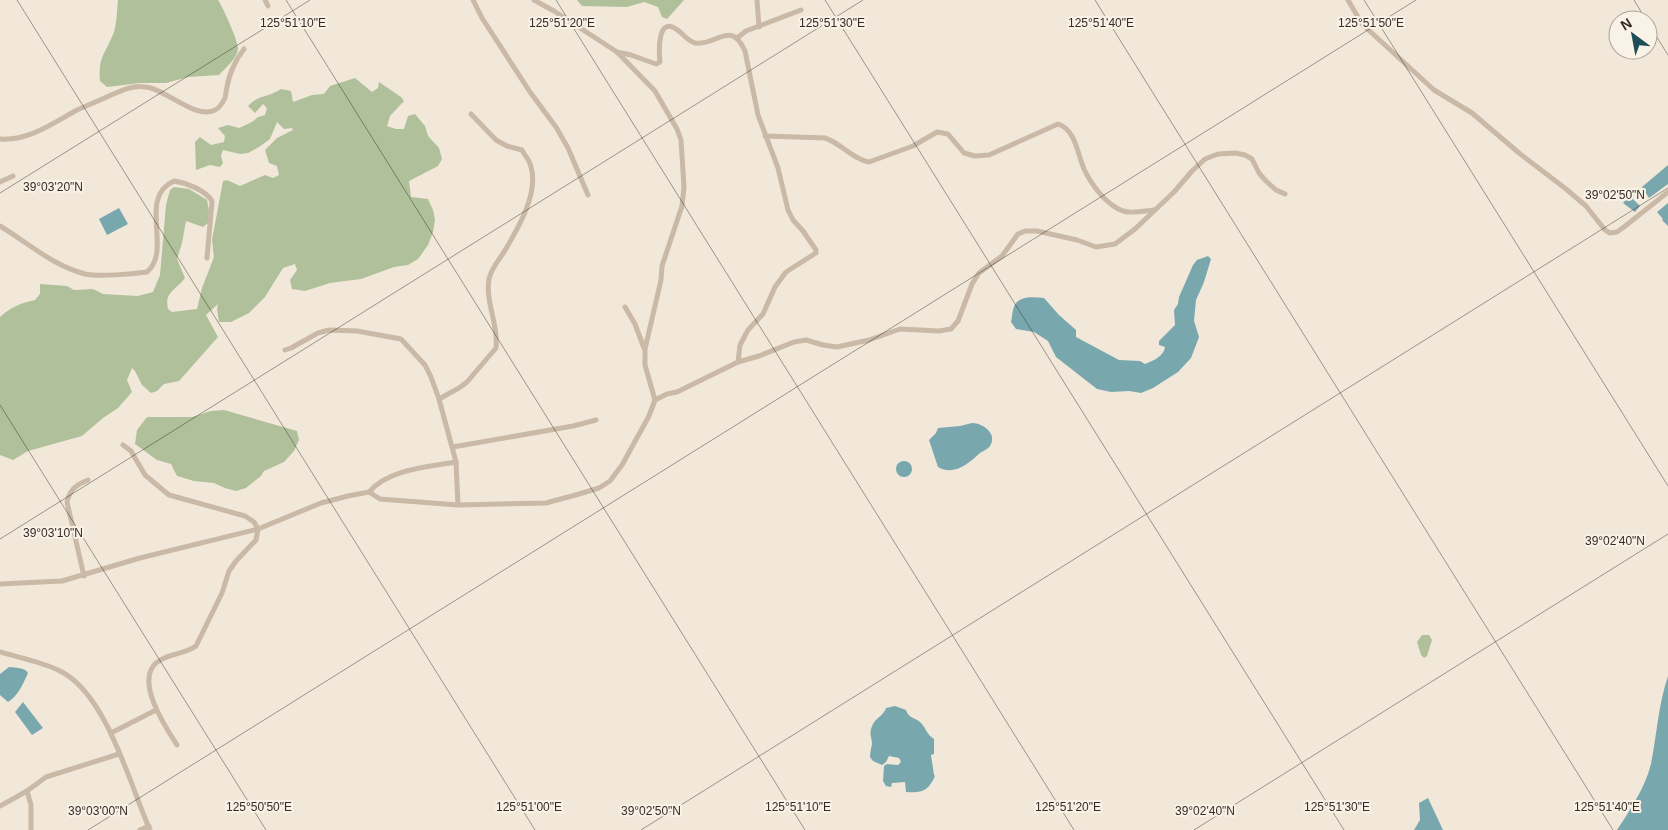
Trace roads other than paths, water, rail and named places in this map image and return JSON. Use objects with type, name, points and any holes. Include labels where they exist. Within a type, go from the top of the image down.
[{"type":"street","points":[[265,0],[268,6]]},
{"type":"street","points":[[474,0],[488,26],[568,148],[588,195]]},
{"type":"street","points":[[534,0],[617,52],[655,91],[677,129],[681,140],[684,187],[682,206],[662,266],[644,349]]},
{"type":"street","points":[[757,0],[759,26]]},
{"type":"street","points":[[1348,0],[1358,18],[1377,39],[1434,90],[1472,113],[1519,153],[1566,189],[1586,206],[1605,230],[1610,233],[1617,232],[1668,192]]},
{"type":"street","points":[[737,38],[746,31],[801,10]]},
{"type":"street","points":[[617,52],[656,64],[660,62],[660,36],[662,31],[668,27],[673,27],[695,43],[731,35],[742,43],[756,107],[778,168],[790,216],[816,250],[816,253],[786,272],[776,287],[763,314],[748,330],[740,345],[738,362]]},
{"type":"street","points":[[0,139],[23,137],[34,133],[81,109],[135,86],[146,86],[158,90],[188,107],[206,112],[216,110],[226,96],[231,75],[244,49]]},
{"type":"street","points":[[440,399],[467,382],[496,348],[496,334],[490,309],[489,280],[492,270],[519,227],[531,194],[533,176],[531,165],[522,150],[507,146],[496,140],[471,114]]},
{"type":"street","points":[[765,136],[825,138],[833,141],[862,161],[870,162],[913,146],[938,132],[948,134],[964,154],[975,156],[989,155],[1058,124],[1064,126],[1070,134],[1077,145],[1084,169],[1095,188],[1110,204],[1122,210],[1136,212],[1154,210]]},
{"type":"street","points":[[655,400],[677,392],[738,362],[794,342],[806,340],[837,347],[900,330],[939,331],[951,329],[958,321],[972,284],[979,273],[1002,256],[1018,234],[1025,230],[1037,231],[1077,240],[1096,247],[1115,244],[1125,238],[1174,192],[1205,159],[1218,154],[1235,153],[1252,159],[1266,181],[1276,190],[1285,194]]},
{"type":"street","points":[[0,182],[13,176]]},
{"type":"street","points":[[0,226],[65,266],[86,274],[147,272],[152,268],[157,255],[156,205],[160,192],[167,184],[174,181],[206,194],[212,201],[206,258]]},
{"type":"street","points":[[369,492],[380,499],[458,505],[546,503],[599,488],[610,481],[622,465],[649,416],[655,400],[645,365],[644,349],[635,324],[625,307]]},
{"type":"street","points":[[285,350],[318,333],[329,330],[357,331],[401,338],[425,365],[440,399],[456,462],[458,505]]},
{"type":"street","points":[[453,447],[573,426],[596,420]]},
{"type":"street","points":[[123,445],[131,451],[145,475],[169,495],[245,516],[254,522],[258,529],[256,540],[229,571],[222,593],[196,646],[189,651],[168,656],[155,664],[150,681],[151,694],[156,710],[177,745]]},
{"type":"street","points":[[0,584],[62,581],[84,576],[140,558],[258,529],[321,503],[369,492],[374,486],[404,472],[456,462]]},
{"type":"street","points":[[84,576],[67,502],[69,494],[74,487],[88,480]]},
{"type":"street","points":[[0,652],[54,668],[75,680],[95,706],[111,733],[149,828],[140,830]]},
{"type":"street","points":[[111,733],[156,710]]},
{"type":"street","points":[[0,806],[27,791],[46,777],[119,754]]},
{"type":"street","points":[[27,791],[31,805],[31,830]]},
{"type":"water","points":[[1668,165],[1668,184],[1649,198],[1642,187]]},
{"type":"water","points":[[1630,196],[1640,206],[1635,212],[1623,203]]},
{"type":"water","points":[[1668,203],[1668,226],[1657,212]]},
{"type":"water","points":[[119,208],[128,224],[107,235],[99,219]]},
{"type":"water","points":[[1208,256],[1211,259],[1196,300],[1194,321],[1199,337],[1191,358],[1178,372],[1153,388],[1141,393],[1129,391],[1111,392],[1097,389],[1056,357],[1048,341],[1034,332],[1016,329],[1011,322],[1015,305],[1021,299],[1044,298],[1076,330],[1076,337],[1119,360],[1140,361],[1145,364],[1155,360],[1163,353],[1165,347],[1159,345],[1159,341],[1175,325],[1174,310],[1193,265],[1197,260]]},
{"type":"water","points":[[972,423],[985,427],[991,433],[992,442],[990,446],[960,468],[950,470],[938,467],[929,440],[938,428]]},
{"type":"water","points":[[904,461],[912,469],[904,477],[896,469]]},
{"type":"water","points":[[9,667],[22,669],[28,673],[17,693],[8,702],[0,695],[0,674]]},
{"type":"water","points":[[1668,676],[1668,830],[1617,830],[1637,798],[1651,764],[1662,698]]},
{"type":"water","points":[[23,702],[43,728],[32,735],[15,712]]},
{"type":"water","points":[[895,706],[906,710],[910,716],[921,723],[934,739],[934,754],[931,755],[935,776],[930,785],[921,791],[906,792],[905,782],[892,783],[891,787],[886,786],[883,781],[884,766],[887,764],[898,765],[901,762],[899,758],[889,756],[882,765],[873,761],[870,757],[872,744],[870,733],[873,724],[884,713],[886,708]]},
{"type":"water","points":[[1428,798],[1443,830],[1414,830],[1420,820],[1419,803]]}]
